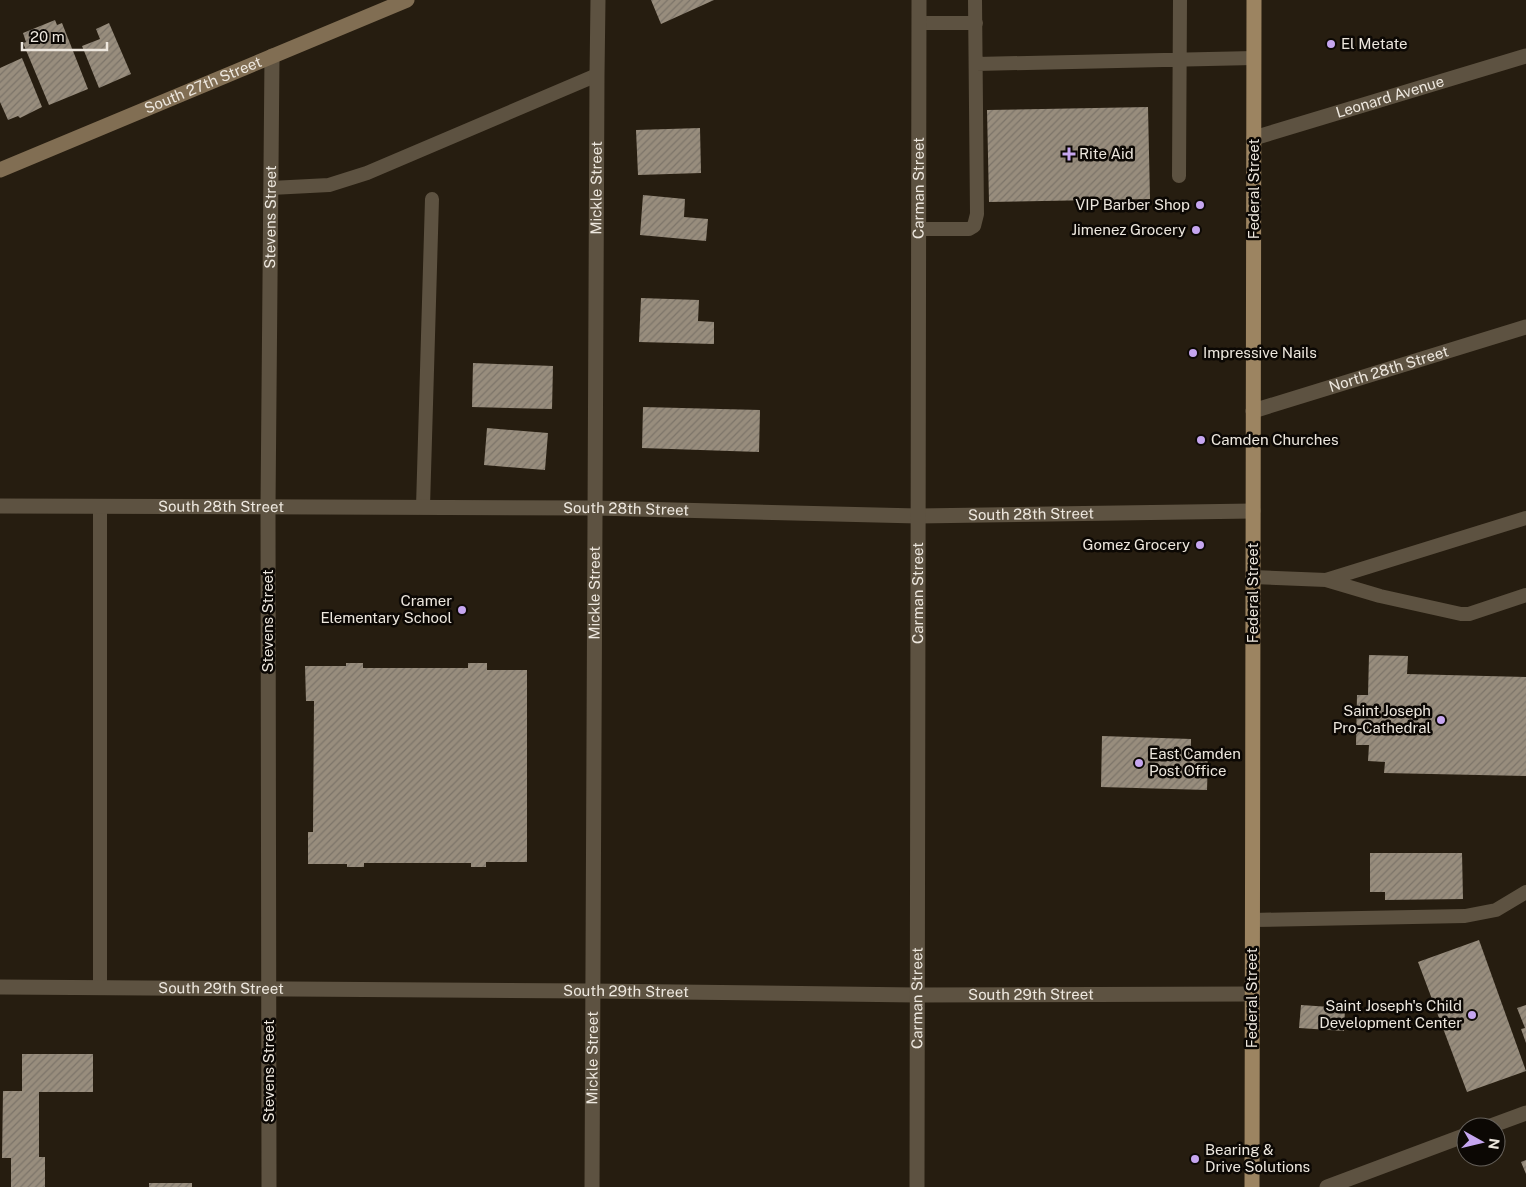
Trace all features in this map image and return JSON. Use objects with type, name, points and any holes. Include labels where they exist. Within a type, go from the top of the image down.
[{"type":"main road","name":"South 27th Street","points":[[0,170],[407,0]]},
{"type":"main road","name":"Federal Street","points":[[1252,1187],[1254,0]]},
{"type":"street","name":"Mickle Street","points":[[592,1187],[598,0]]},
{"type":"street","name":"Carman Street","points":[[916,1187],[919,0]]},
{"type":"street","name":"Stevens Street","points":[[269,1187],[268,507],[272,56]]},
{"type":"street","name":"Leonard Avenue","points":[[1254,138],[1526,56]]},
{"type":"street","name":"North 28th Street","points":[[1253,411],[1526,327]]},
{"type":"street","name":"South 28th Street","points":[[0,506],[595,508],[918,516],[1253,511]]},
{"type":"street","name":"South 29th Street","points":[[0,987],[916,995],[1252,994]]},
{"type":"street","points":[[1506,1120],[1526,1113]]},
{"type":"street","points":[[1327,1187],[1456,1139]]},
{"type":"lane","points":[[919,229],[969,229],[974,226],[977,214],[975,0]]},
{"type":"lane","points":[[1179,176],[1180,0]]},
{"type":"lane","points":[[919,23],[976,23]]},
{"type":"lane","points":[[976,64],[1254,58]]},
{"type":"lane","points":[[271,188],[329,185],[367,173],[597,76]]},
{"type":"lane","points":[[423,507],[432,199]]},
{"type":"lane","points":[[100,507],[100,987]]},
{"type":"lane","points":[[1326,580],[1526,518]]},
{"type":"lane","points":[[1253,577],[1326,580],[1380,596],[1461,614],[1468,614],[1526,595]]},
{"type":"lane","points":[[1252,920],[1465,916],[1496,910],[1526,892]]},
{"type":"building","points":[[651,0],[714,0],[661,24]]},
{"type":"building","points":[[55,20],[57,25],[62,23],[88,89],[49,105],[23,43],[26,42],[23,33]]},
{"type":"building","points":[[109,23],[131,74],[99,88],[82,46],[100,39],[96,29]]},
{"type":"building","points":[[22,58],[42,107],[20,118],[18,116],[8,120],[0,102],[0,68]]},
{"type":"building","name":"Rite Aid","points":[[1148,107],[1150,199],[989,202],[987,110]]},
{"type":"building","points":[[700,128],[701,173],[638,175],[636,130]]},
{"type":"building","points":[[643,195],[685,199],[684,217],[708,219],[706,241],[640,235]]},
{"type":"building","points":[[641,298],[699,300],[698,321],[714,322],[714,344],[639,342]]},
{"type":"building","points":[[473,363],[553,366],[552,409],[472,407]]},
{"type":"building","points":[[643,407],[760,410],[759,452],[642,448]]},
{"type":"building","points":[[487,428],[548,433],[545,470],[484,465]]},
{"type":"building","name":"Saint Joseph Pro-Cathedral","points":[[1369,655],[1408,656],[1407,674],[1526,677],[1526,776],[1384,773],[1385,762],[1368,761],[1369,745],[1356,745],[1357,695],[1368,695]]},
{"type":"building","points":[[346,663],[363,663],[363,668],[468,668],[468,663],[487,663],[487,670],[527,670],[527,862],[486,862],[486,867],[471,867],[471,863],[364,863],[364,867],[347,867],[347,864],[308,864],[308,832],[313,832],[314,701],[306,701],[305,666],[346,666]]},
{"type":"building","points":[[1102,736],[1191,739],[1191,758],[1208,758],[1207,790],[1101,787]]},
{"type":"building","points":[[1370,853],[1462,853],[1463,899],[1385,900],[1385,892],[1370,892]]},
{"type":"building","name":"Saint Joseph's Child Development Center","points":[[1479,940],[1526,1071],[1467,1092],[1418,962]]},
{"type":"building","points":[[1301,1005],[1345,1008],[1344,1031],[1299,1028]]},
{"type":"building","points":[[1526,1005],[1526,1043],[1521,1029],[1525,1028],[1517,1008]]},
{"type":"building","points":[[22,1054],[93,1054],[93,1092],[39,1092],[39,1157],[45,1157],[45,1187],[11,1187],[11,1158],[2,1158],[3,1091],[22,1091]]},
{"type":"building","points":[[1526,1160],[1526,1174],[1521,1162]]},
{"type":"building","points":[[149,1183],[192,1183],[192,1187],[149,1187]]},
{"type":"place","name":"El Metate","points":[[1331,44]]},
{"type":"place","name":"Rite Aid","points":[[1069,154]]},
{"type":"place","name":"VIP Barber Shop","points":[[1200,205]]},
{"type":"place","name":"Jimenez Grocery","points":[[1196,230]]},
{"type":"place","name":"Impressive Nails","points":[[1193,353]]},
{"type":"place","name":"Camden Churches","points":[[1201,440]]},
{"type":"place","name":"Gomez Grocery","points":[[1200,545]]},
{"type":"place","name":"Cramer Elementary School","points":[[462,610]]},
{"type":"place","name":"Saint Joseph Pro-Cathedral","points":[[1441,720]]},
{"type":"place","name":"East Camden Post Office","points":[[1139,763]]},
{"type":"place","name":"Saint Joseph's Child Development Center","points":[[1472,1015]]},
{"type":"place","name":"Bearing & Drive Solutions","points":[[1195,1159]]}]
